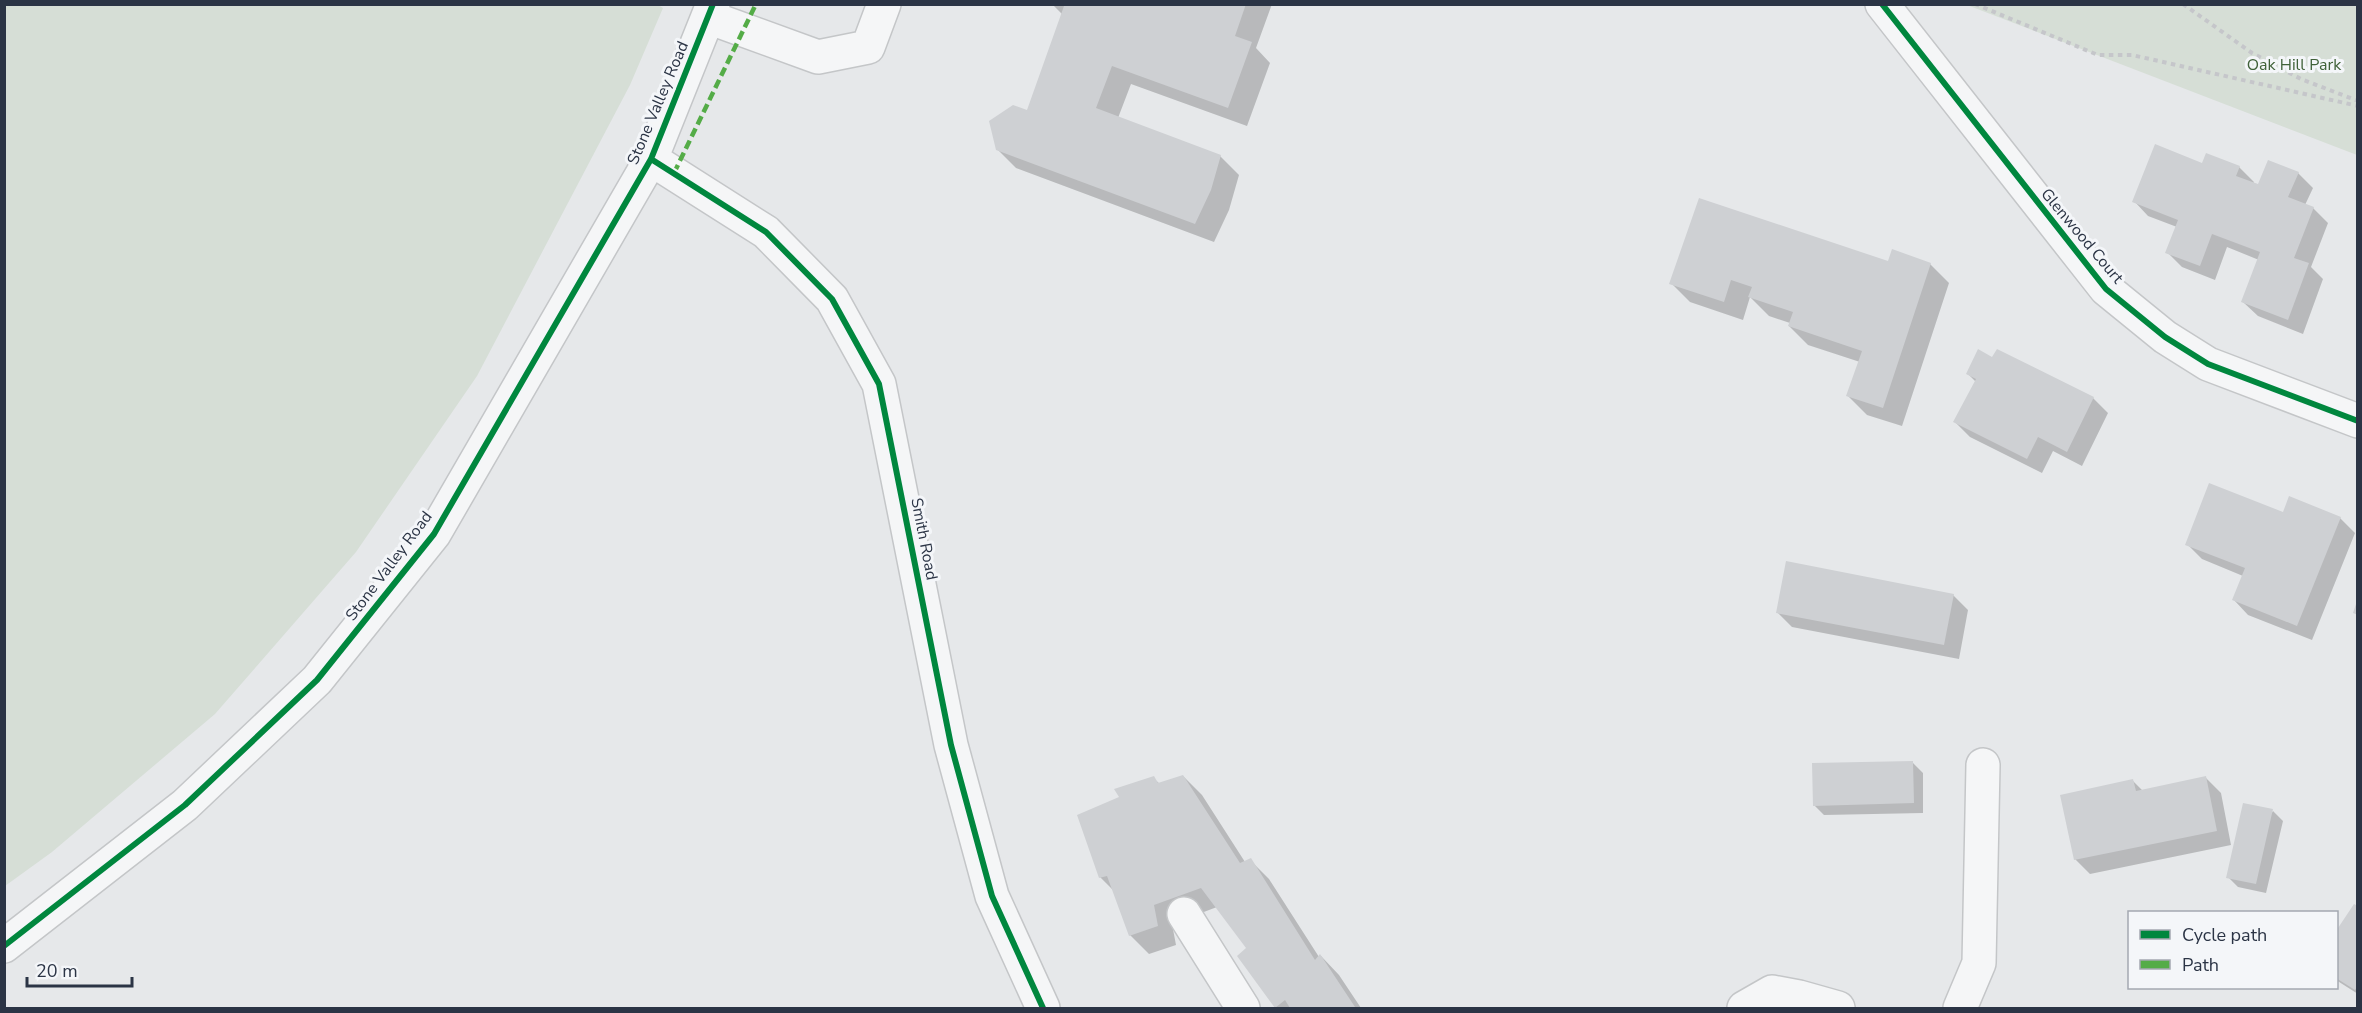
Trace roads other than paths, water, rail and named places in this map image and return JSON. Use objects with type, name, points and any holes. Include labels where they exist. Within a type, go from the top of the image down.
[{"type":"street","points":[[710,11],[818,57],[868,47],[884,4]]},
{"type":"street","name":"Glenwood Court","points":[[1882,4],[2106,289],[2165,337],[2208,364],[2358,421]]},
{"type":"street","name":"Stone Valley Road","points":[[4,946],[185,805],[317,680],[434,534],[651,159],[710,11]]},
{"type":"street","name":"Smith Road","points":[[651,159],[766,232],[832,299],[879,384],[951,745],[992,897],[1043,1008]]},
{"type":"street","points":[[1960,1008],[1978,963],[1983,765]]},
{"type":"street","points":[[1184,914],[1243,1008]]},
{"type":"street","points":[[1744,1008],[1772,992],[1801,1003],[1838,1008]]},
{"type":"park label","name":"Oak Hill Park","points":[[2294,65]]}]
